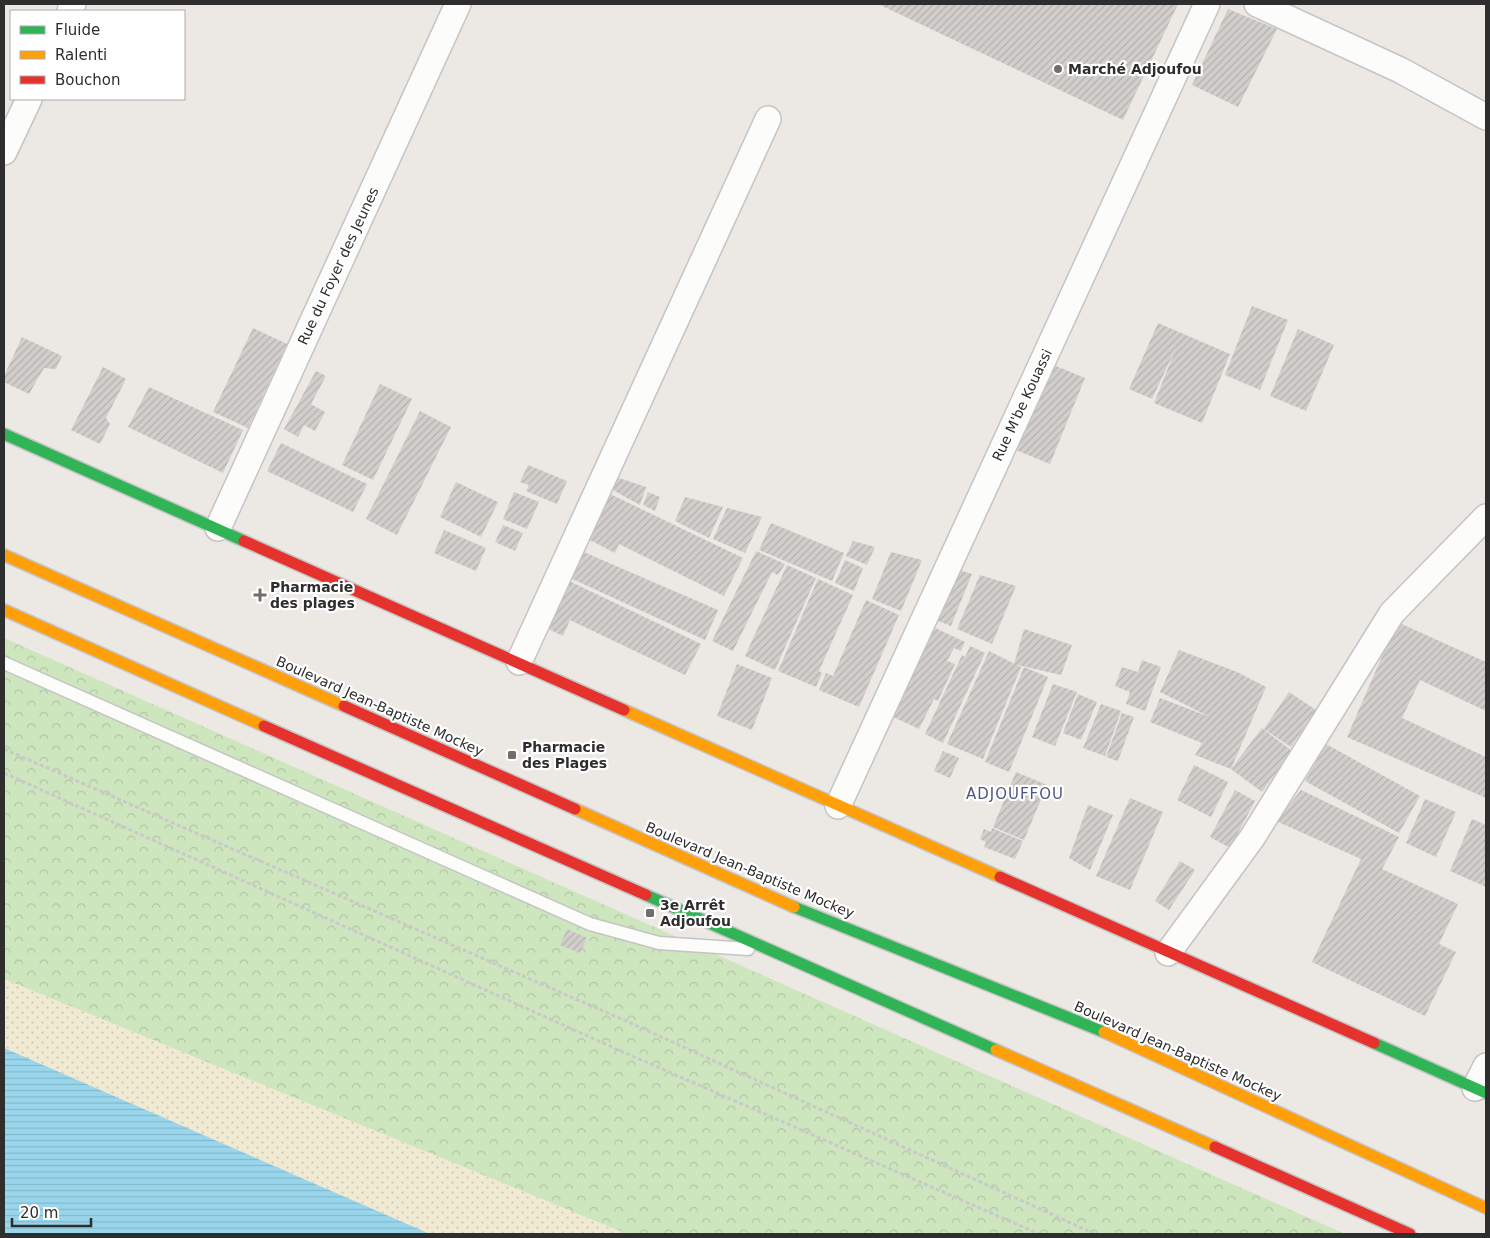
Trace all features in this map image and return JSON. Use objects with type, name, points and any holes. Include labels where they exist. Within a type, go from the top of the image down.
[{"type":"main road","points":[[4,434],[1481,1091]]},
{"type":"main road","name":"Boulevard Jean-Baptiste Mockey","points":[[4,554],[785,903],[1127,1041],[1486,1208]]},
{"type":"main road","points":[[4,610],[1410,1234]]},
{"type":"street","name":"Rue du Foyer des Jeunes","points":[[218,528],[458,4]]},
{"type":"street","name":"Rue M'be Kouassi","points":[[838,806],[1207,4]]},
{"type":"street","points":[[1257,4],[1400,70],[1486,117]]},
{"type":"street","points":[[4,152],[29,100]]},
{"type":"street","points":[[519,662],[768,119]]},
{"type":"street","points":[[1168,953],[1252,838],[1392,612],[1486,517]]},
{"type":"street","points":[[1481,1091],[1486,1066]]},
{"type":"lane","points":[[4,663],[590,924],[659,943],[773,951]]},
{"type":"path","points":[[4,749],[617,1018],[1095,1234]]},
{"type":"path","points":[[4,773],[612,1047],[1039,1234]]},
{"type":"green space","points":[[4,638],[1345,1234],[627,1234],[4,979]]},
{"type":"sand","points":[[4,979],[627,1234],[430,1234],[4,1048]]},
{"type":"water","points":[[4,1048],[430,1234],[4,1234]]},
{"type":"building","name":"Marché Adjoufou","points":[[878,4],[1178,4],[1123,120]]},
{"type":"building","points":[[1228,9],[1277,29],[1238,107],[1192,85]]},
{"type":"building","points":[[1252,306],[1288,320],[1260,390],[1225,375]]},
{"type":"building","points":[[1158,323],[1230,354],[1202,423],[1154,403],[1176,348],[1152,399],[1129,389]]},
{"type":"building","points":[[253,328],[287,344],[248,428],[213,412]]},
{"type":"building","points":[[1298,329],[1334,345],[1306,411],[1270,396]]},
{"type":"building","points":[[22,337],[62,356],[56,369],[44,368],[29,394],[4,382],[4,376]]},
{"type":"building","points":[[1051,364],[1085,378],[1050,464],[1016,450]]},
{"type":"building","points":[[103,367],[126,379],[106,418],[110,424],[100,444],[71,430]]},
{"type":"building","points":[[316,371],[326,376],[311,404],[325,412],[315,431],[304,425],[298,437],[284,429]]},
{"type":"building","points":[[380,384],[412,399],[373,480],[342,465]]},
{"type":"building","points":[[149,387],[243,430],[223,473],[128,427]]},
{"type":"building","points":[[420,411],[451,427],[397,535],[366,519]]},
{"type":"building","points":[[281,443],[367,484],[353,512],[267,471]]},
{"type":"building","points":[[528,465],[567,481],[557,504],[526,491],[529,485],[520,482]]},
{"type":"building","points":[[616,477],[646,487],[640,505],[611,489]]},
{"type":"building","points":[[456,482],[498,502],[481,537],[440,517]]},
{"type":"building","points":[[514,492],[539,502],[527,529],[503,519]]},
{"type":"building","points":[[648,492],[660,497],[655,511],[643,505]]},
{"type":"building","points":[[608,493],[743,558],[724,596],[619,544],[615,553],[586,538]]},
{"type":"building","points":[[685,497],[723,507],[709,538],[675,521]]},
{"type":"building","points":[[727,508],[762,517],[745,553],[713,539]]},
{"type":"building","points":[[771,523],[844,553],[832,581],[759,550]]},
{"type":"building","points":[[503,525],[523,533],[515,551],[495,542]]},
{"type":"building","points":[[444,530],[486,548],[476,571],[434,553]]},
{"type":"building","points":[[853,541],[875,547],[867,565],[846,556]]},
{"type":"building","points":[[579,550],[718,610],[705,640],[568,577]]},
{"type":"building","points":[[756,551],[785,564],[778,575],[772,572],[733,651],[712,641]]},
{"type":"building","points":[[891,552],[922,560],[901,611],[872,599]]},
{"type":"building","points":[[845,560],[863,568],[854,591],[835,583]]},
{"type":"building","points":[[787,565],[816,578],[775,670],[745,656]]},
{"type":"building","points":[[956,569],[972,574],[951,626],[933,619]]},
{"type":"building","points":[[980,575],[1016,586],[992,644],[957,629]]},
{"type":"building","points":[[818,579],[853,595],[819,671],[822,673],[816,687],[778,671]]},
{"type":"building","points":[[567,580],[701,644],[685,675],[570,620],[563,636],[544,627]]},
{"type":"building","points":[[866,600],[899,615],[859,707],[819,690],[826,673],[833,676]]},
{"type":"building","points":[[1397,622],[1486,662],[1486,711],[1420,680],[1402,718],[1486,757],[1486,798],[1347,737]]},
{"type":"building","points":[[931,626],[965,642],[961,651],[954,648],[947,661],[955,664],[938,701],[934,699],[919,729],[889,715]]},
{"type":"building","points":[[1024,629],[1072,645],[1061,675],[1014,664]]},
{"type":"building","points":[[970,646],[985,653],[943,743],[925,734],[962,655],[965,657]]},
{"type":"building","points":[[1179,650],[1237,672],[1266,687],[1231,769],[1195,755],[1202,743],[1150,722],[1160,698],[1210,717],[1160,692]]},
{"type":"building","points":[[989,651],[1021,667],[983,759],[947,744]]},
{"type":"building","points":[[1142,660],[1161,667],[1145,711],[1126,704],[1130,692],[1115,686],[1122,667],[1138,672]]},
{"type":"building","points":[[737,664],[772,678],[752,730],[717,716]]},
{"type":"building","points":[[1024,667],[1048,677],[1009,772],[985,762]]},
{"type":"building","points":[[1053,684],[1077,692],[1055,746],[1032,737]]},
{"type":"building","points":[[1289,692],[1316,710],[1291,747],[1264,729]]},
{"type":"building","points":[[1078,694],[1097,702],[1081,740],[1063,733]]},
{"type":"building","points":[[1101,704],[1121,711],[1105,756],[1083,748]]},
{"type":"building","points":[[1122,713],[1134,717],[1118,761],[1106,757]]},
{"type":"building","points":[[1262,728],[1292,751],[1262,792],[1231,769]]},
{"type":"building","points":[[1326,744],[1420,796],[1399,833],[1305,781]]},
{"type":"building","points":[[943,751],[959,758],[950,778],[934,771]]},
{"type":"building","points":[[1194,765],[1228,782],[1211,817],[1177,800]]},
{"type":"building","points":[[1016,772],[1047,785],[1024,840],[993,827]]},
{"type":"building","points":[[1235,790],[1255,801],[1230,848],[1210,837]]},
{"type":"building","points":[[1301,790],[1399,837],[1382,869],[1458,904],[1439,944],[1456,952],[1425,1016],[1312,962],[1361,859],[1276,821]]},
{"type":"building","points":[[1130,798],[1163,812],[1130,890],[1096,876]]},
{"type":"building","points":[[1425,799],[1456,812],[1436,857],[1406,843]]},
{"type":"building","points":[[1088,805],[1113,815],[1090,870],[1069,858]]},
{"type":"building","points":[[1472,819],[1486,825],[1486,887],[1450,871]]},
{"type":"building","points":[[992,828],[1023,841],[1015,859],[984,847],[986,842],[980,839],[984,829],[991,832]]},
{"type":"building","points":[[1180,861],[1195,870],[1169,910],[1155,901]]},
{"type":"building","points":[[567,929],[587,938],[580,953],[560,945]]},
{"type":"traffic: fast","points":[[4,434],[244,541]]},
{"type":"traffic: fast","points":[[646,895],[996,1050]]},
{"type":"traffic: fast","points":[[794,907],[1104,1032]]},
{"type":"traffic: fast","points":[[1374,1043],[1486,1093]]},
{"type":"traffic: slow","points":[[4,555],[344,706]]},
{"type":"traffic: slow","points":[[4,610],[264,726]]},
{"type":"traffic: slow","points":[[624,710],[1000,877]]},
{"type":"traffic: slow","points":[[575,809],[794,907]]},
{"type":"traffic: slow","points":[[1104,1032],[1486,1208]]},
{"type":"traffic: slow","points":[[996,1050],[1215,1147]]},
{"type":"traffic: jam","points":[[244,541],[624,710]]},
{"type":"traffic: jam","points":[[344,706],[575,809]]},
{"type":"traffic: jam","points":[[264,726],[646,895]]},
{"type":"traffic: jam","points":[[1000,877],[1374,1043]]},
{"type":"traffic: jam","points":[[1215,1147],[1410,1234]]},
{"type":"place","name":"Marché Adjoufou","points":[[1058,69]]},
{"type":"place","name":"Pharmacie des plages","points":[[260,595]]},
{"type":"place","name":"Pharmacie des Plages","points":[[512,755]]},
{"type":"place","name":"3e Arrêt Adjoufou","points":[[650,913]]},
{"type":"district","name":"ADJOUFFOU","points":[[1015,794]]}]
